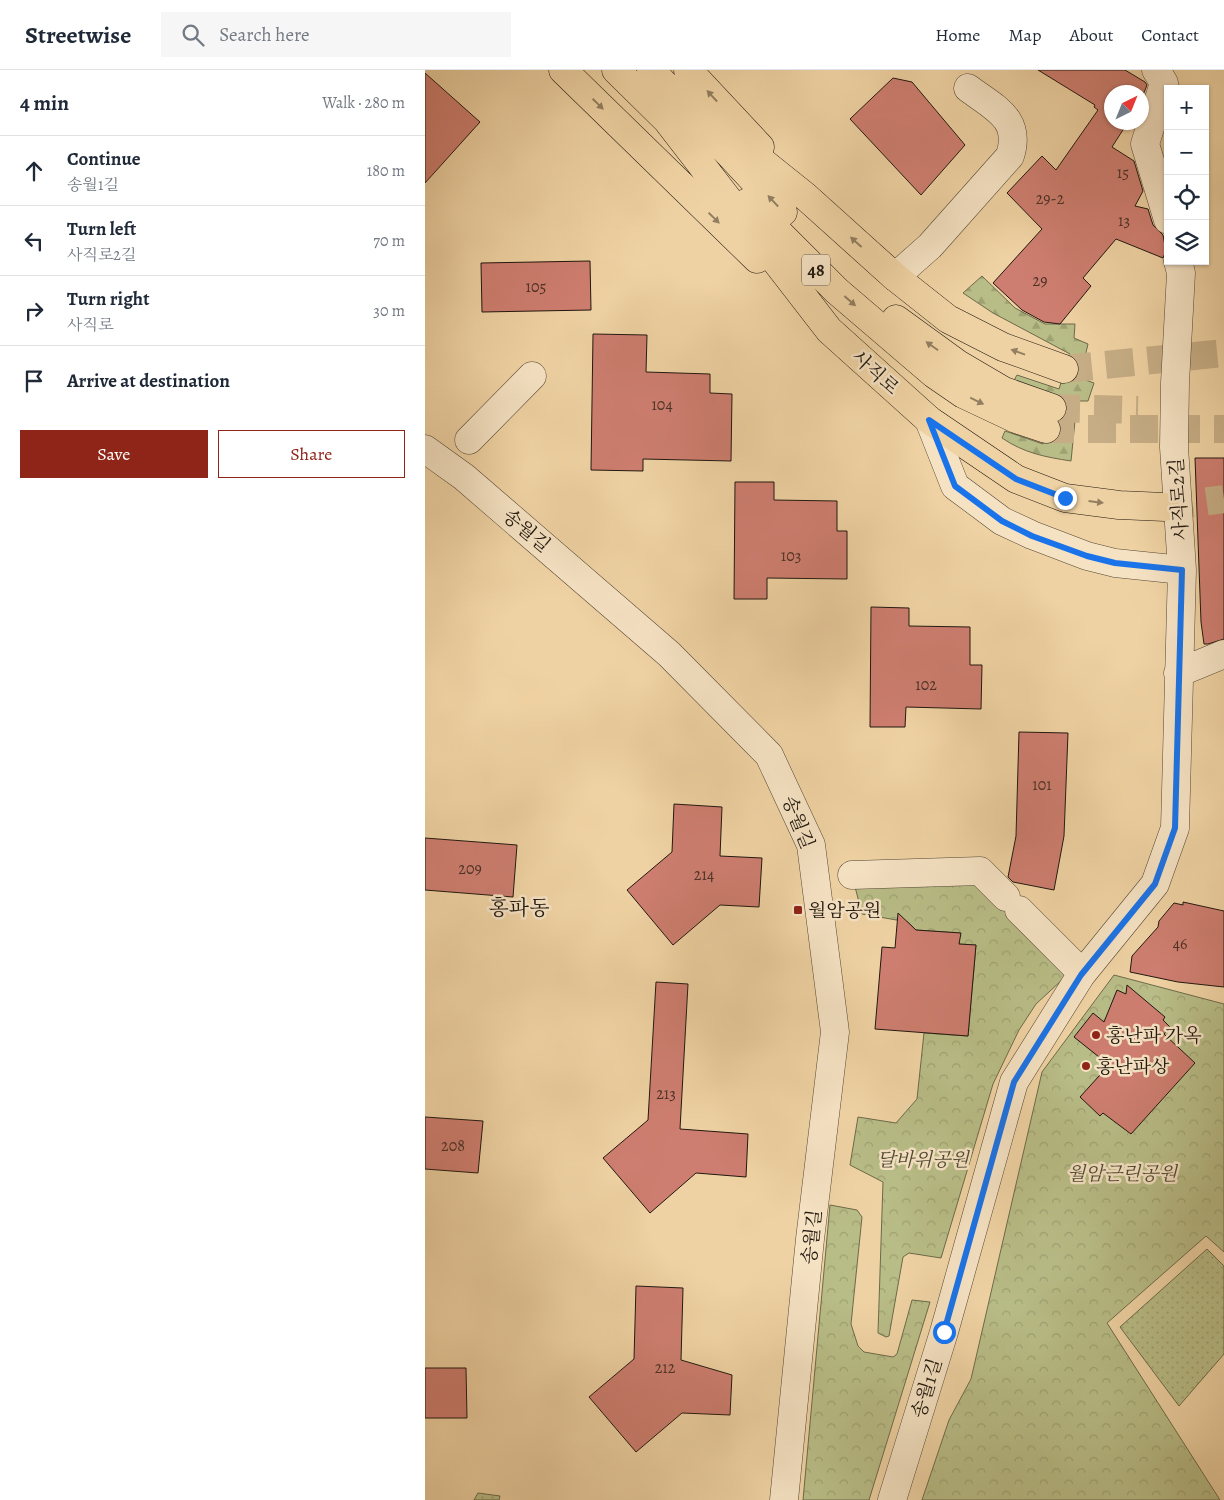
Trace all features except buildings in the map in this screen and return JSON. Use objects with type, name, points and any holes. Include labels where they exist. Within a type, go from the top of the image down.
[{"type":"main road","points":[[563,70],[829,330]]},
{"type":"main road","name":"사직로","points":[[616,70],[837,291],[933,374],[970,398],[1017,419],[1049,418],[958,364],[903,326],[796,226],[654,73]]},
{"type":"main road","points":[[688,70],[805,196]]},
{"type":"main road","name":"사직로","points":[[654,73],[805,196],[895,277],[948,319],[1003,347],[1064,369]]},
{"type":"main road","name":"사직로","points":[[666,120],[829,330],[929,420],[1016,479],[1065,498],[1119,505],[1165,507]]},
{"type":"street","points":[[1156,70],[1164,83],[1145,144],[1164,207]]},
{"type":"street","points":[[895,277],[930,246],[1010,156],[1014,142],[1009,119],[968,88]]},
{"type":"street","name":"사직로2길","points":[[929,420],[955,486],[1002,521],[1032,536],[1087,556],[1115,563],[1182,570],[1175,447],[1175,383],[1181,273],[1179,265]]},
{"type":"street","points":[[469,440],[532,376]]},
{"type":"street","name":"송월길","points":[[425,449],[464,477],[669,654],[769,755],[811,845],[835,1032],[810,1239],[784,1500]]},
{"type":"street","name":"송월1길","points":[[892,1500],[944,1332],[1014,1082],[1081,975],[1155,884],[1175,828],[1182,570]]},
{"type":"street","points":[[1178,673],[1224,654]]},
{"type":"street","points":[[852,875],[980,871],[1076,967]]},
{"type":"green space","points":[[982,276],[1015,308],[1045,324],[1075,324],[1074,338],[1088,344],[1080,378],[1094,383],[1088,401],[1077,401],[1071,461],[1035,454],[1002,438],[1005,431],[1043,444],[1057,401],[1013,382],[1017,375],[1059,389],[1070,354],[993,313],[963,293]]},
{"type":"green space","name":"달바위공원","points":[[980,871],[1076,967],[1036,1004],[1019,1030],[993,1084],[941,1258],[909,1253],[903,1257],[889,1336],[886,1337],[878,1333],[883,1182],[850,1165],[858,1117],[896,1123],[917,1099],[924,1033],[968,1036],[976,945],[959,944],[960,933],[916,930],[908,922],[862,914],[852,875]]},
{"type":"green space","name":"월암근린공원","points":[[1114,975],[1224,1004],[1224,1252],[1206,1236],[1107,1323],[1220,1500],[922,1500],[949,1420],[971,1379],[1042,1072]]},
{"type":"green space","name":"달바위공원","points":[[830,1205],[857,1210],[862,1217],[851,1324],[858,1346],[864,1352],[893,1357],[897,1354],[912,1300],[930,1302],[869,1500],[803,1500]]},
{"type":"green space","points":[[1207,1249],[1224,1266],[1224,1354],[1179,1406],[1120,1327]]},
{"type":"green space","points":[[478,1493],[500,1496],[499,1500],[474,1500]]},
{"type":"tunnel","points":[[1064,369],[1224,353]]},
{"type":"tunnel","points":[[1052,408],[1138,410]]},
{"type":"tunnel","points":[[1046,429],[1224,429]]},
{"type":"tunnel","points":[[1165,507],[1224,499]]},
{"type":"place","name":"월암공원","points":[[798,910]]},
{"type":"place","name":"홍난파 가옥","points":[[1096,1035]]},
{"type":"place","name":"홍난파상","points":[[1086,1066]]},
{"type":"district","name":"홍파동","points":[[519,908]]},
{"type":"route","points":[[944,1332],[1014,1082],[1081,975],[1155,884],[1175,828],[1182,570],[1115,563],[1087,556],[1032,536],[1002,521],[955,486],[929,420],[1016,479],[1065,498]]}]
